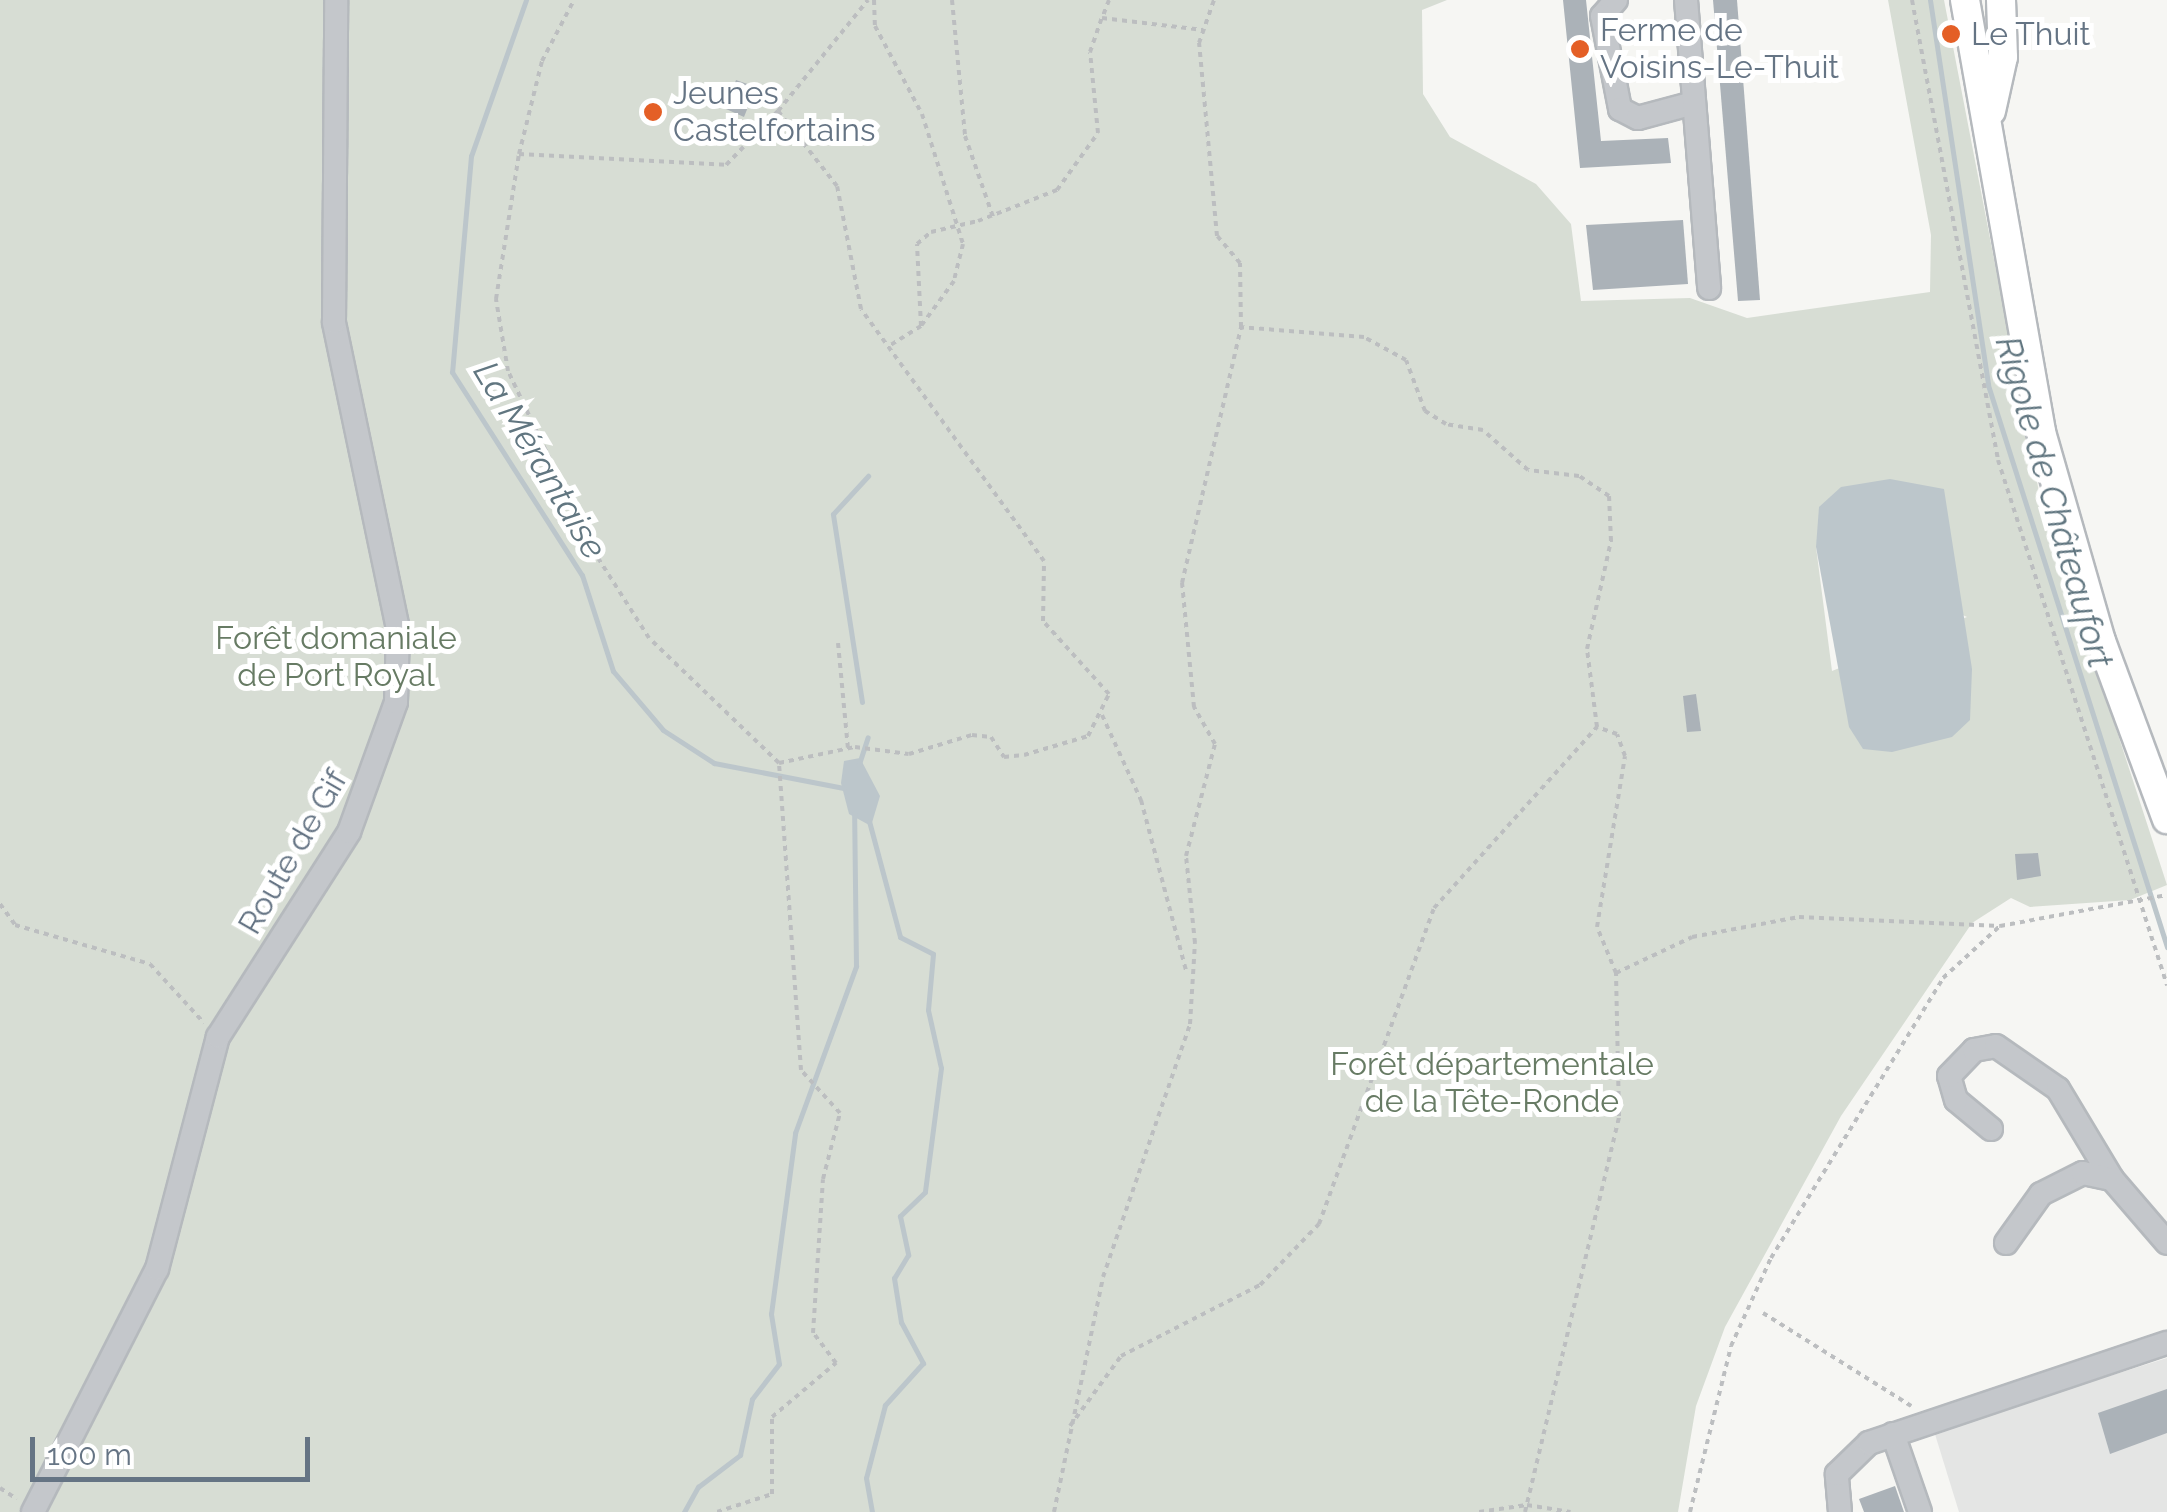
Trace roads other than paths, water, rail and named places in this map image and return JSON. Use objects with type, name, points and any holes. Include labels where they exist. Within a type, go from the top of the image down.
[{"type":"main road","points":[[1965,0],[1991,113],[2041,432],[2101,641],[2167,820]]},
{"type":"main road","points":[[1991,113],[1999,5]]},
{"type":"street","name":"Route de Gif","points":[[33,1512],[157,1269],[218,1037],[349,832],[396,702],[398,629],[334,322],[336,0]]},
{"type":"street","points":[[1616,0],[1602,16],[1620,109],[1638,118],[1694,104]]},
{"type":"street","points":[[1686,0],[1709,288]]},
{"type":"street","points":[[1991,1128],[1956,1100],[1950,1076],[1974,1050],[1996,1046],[2058,1089],[2112,1179],[2167,1243]]},
{"type":"street","points":[[2006,1243],[2058,1182],[2083,1173],[2112,1179]]},
{"type":"street","points":[[1840,1512],[1837,1474],[1894,1434],[2167,1343]]},
{"type":"street","points":[[1894,1434],[1920,1512]]},
{"type":"waterway","name":"La Mérantaise","points":[[526,0],[471,156],[452,372],[582,575],[613,671],[663,730],[714,763],[844,788]]},
{"type":"waterway","name":"Rigole de Châteaufort","points":[[1930,0],[1988,385],[2167,947]]},
{"type":"waterway","name":"La Mérantaise","points":[[862,702],[833,514],[868,476]]},
{"type":"waterway","name":"La Mérantaise","points":[[859,764],[868,737]]},
{"type":"waterway","name":"La Mérantaise","points":[[684,1512],[698,1487],[740,1455],[752,1399],[779,1364],[771,1314],[795,1133],[856,966],[854,813]]},
{"type":"waterway","name":"La Mérantaise","points":[[869,821],[900,937],[933,954],[928,1010],[941,1068],[925,1192],[900,1216],[908,1255],[894,1278],[901,1322],[923,1363],[885,1405],[866,1478],[872,1512]]},
{"type":"place","name":"Le Thuit","points":[[1951,34]]},
{"type":"place","name":"Ferme de Voisins-Le-Thuit","points":[[1580,49]]},
{"type":"place","name":"Jeunes Castelfortains","points":[[653,112]]},
{"type":"park label","name":"Forêt domaniale de Port Royal","points":[[336,658]]},
{"type":"park label","name":"Forêt départementale de la Tête-Ronde","points":[[1492,1084]]}]
